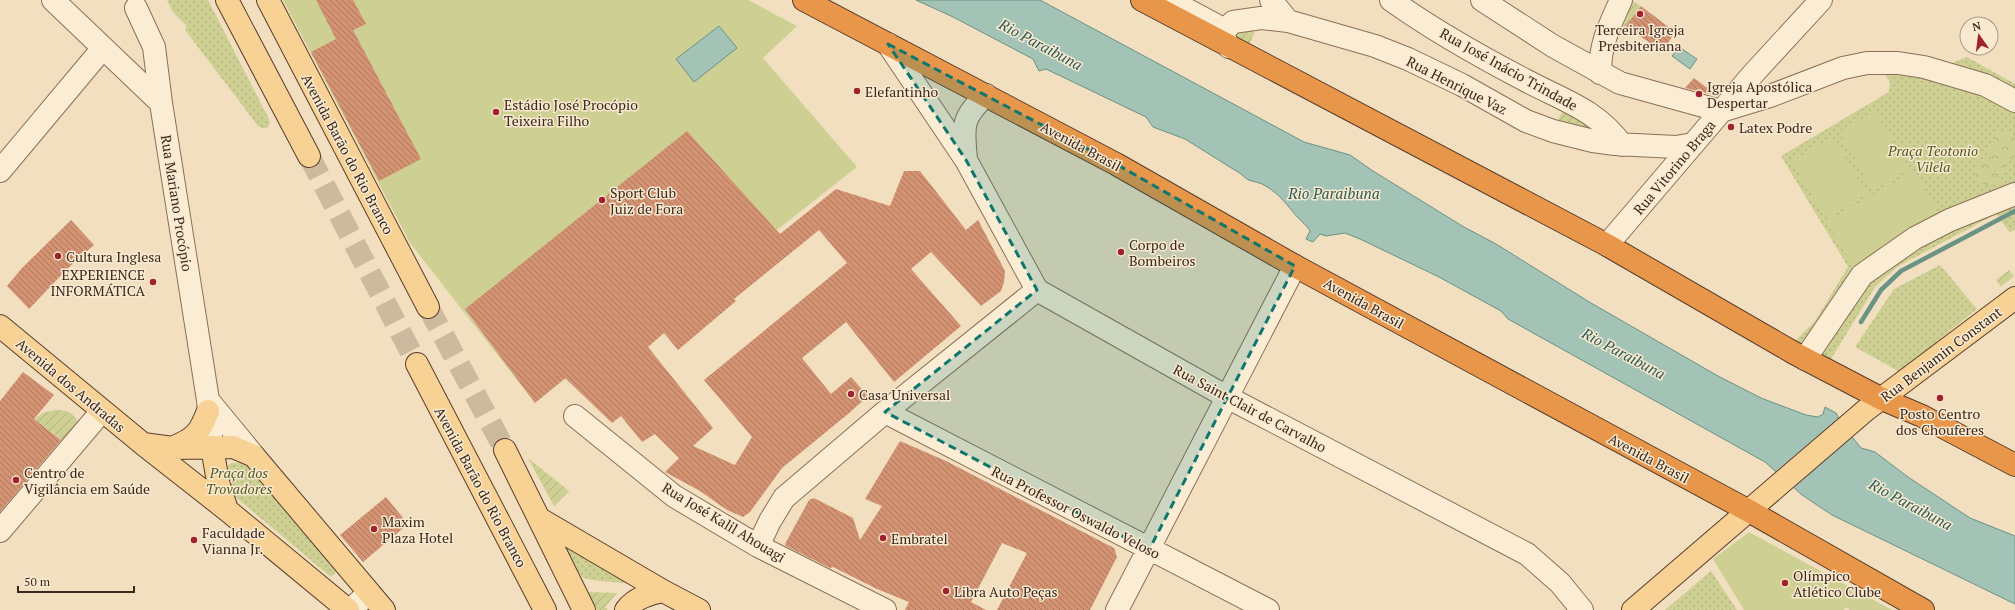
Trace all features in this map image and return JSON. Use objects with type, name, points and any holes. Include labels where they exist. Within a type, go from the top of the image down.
[{"type":"highway","name":"Avenida Brasil","points":[[804,0],[1116,164],[1295,266],[1749,511],[1923,610]]},
{"type":"highway","points":[[1142,0],[1227,38],[1334,100],[1607,245],[1805,359],[1874,405],[1922,416],[2015,465]]},
{"type":"main road","points":[[227,0],[309,156]]},
{"type":"main road","name":"Avenida Barão do Rio Branco","points":[[268,0],[428,307]]},
{"type":"main road","name":"Rua Benjamin Constant","points":[[1749,511],[1874,405],[2015,298]]},
{"type":"main road","name":"Avenida dos Andradas","points":[[0,326],[102,411],[227,510],[349,610]]},
{"type":"main road","name":"Avenida Barão do Rio Branco","points":[[417,364],[545,610]]},
{"type":"main road","points":[[173,448],[189,441],[201,430],[208,406]]},
{"type":"main road","points":[[143,444],[173,448],[233,447],[254,456],[384,610]]},
{"type":"main road","points":[[212,447],[218,482],[227,510]]},
{"type":"main road","points":[[505,450],[584,610]]},
{"type":"main road","points":[[1633,610],[1749,511]]},
{"type":"main road","points":[[540,519],[663,591],[699,610]]},
{"type":"main road","points":[[626,610],[638,599],[649,594],[663,591]]},
{"type":"street","points":[[53,0],[161,103]]},
{"type":"street","points":[[1169,0],[1227,38]]},
{"type":"street","points":[[1271,0],[1288,21]]},
{"type":"street","name":"Rua José Inácio Trindade","points":[[1391,0],[1457,42],[1575,105],[1606,124],[1622,145]]},
{"type":"street","points":[[1482,0],[1553,46],[1620,83],[1721,111],[1770,96],[1843,68],[1867,63],[1898,63],[1924,68],[1984,86],[2015,101]]},
{"type":"street","points":[[1600,73],[1600,54],[1602,42],[1621,0]]},
{"type":"street","name":"Rua Vitorino Braga","points":[[1607,245],[1721,111],[1821,0]]},
{"type":"street","name":"Rua Mariano Procópio","points":[[136,8],[154,47],[161,103],[208,406],[212,447]]},
{"type":"street","name":"Rua Henrique Vaz","points":[[1227,38],[1234,22],[1261,18],[1288,21],[1375,46],[1408,59],[1462,86],[1526,121],[1552,131],[1593,141],[1622,145],[1676,147],[1693,144]]},
{"type":"street","points":[[758,546],[770,521],[784,498],[885,412],[1037,290],[966,160],[888,44]]},
{"type":"street","points":[[126,68],[142,58],[154,47]]},
{"type":"street","points":[[0,171],[103,48]]},
{"type":"street","points":[[966,160],[964,129],[970,111],[986,95]]},
{"type":"street","points":[[1805,359],[1862,275],[1915,238],[1950,220],[2015,194]]},
{"type":"street","points":[[1117,610],[1295,266]]},
{"type":"street","name":"Rua Saint Clair de Carvalho","points":[[1037,290],[1227,397],[1527,554],[1560,583],[1582,610]]},
{"type":"street","points":[[208,406],[254,456]]},
{"type":"street","points":[[0,532],[102,411]]},
{"type":"street","name":"Rua Professor Oswaldo Veloso","points":[[885,412],[1149,550],[1268,610]]},
{"type":"street","name":"Rua José Kalil Ahouagi","points":[[575,416],[674,496],[758,546],[885,610]]},
{"type":"street","points":[[349,610],[370,593]]},
{"type":"highlighted area","points":[[888,44],[1116,164],[1295,266],[1149,550],[885,412],[1037,290],[966,160]]},
{"type":"green space","points":[[167,0],[208,0],[269,119],[270,124],[267,128],[258,126],[185,30],[187,26],[172,11]]},
{"type":"green space","name":"Sport Club Juiz de Fora","points":[[283,0],[748,0],[797,26],[763,58],[857,167],[777,230],[767,220],[535,403],[410,243]]},
{"type":"green space","points":[[1631,0],[1641,6],[1625,27],[1621,24]]},
{"type":"green space","points":[[1243,27],[1255,32],[1248,47],[1235,40],[1234,31]]},
{"type":"green space","name":"Praça Teotonio Vilela","points":[[1895,55],[1952,63],[1967,57],[2015,84],[2015,229],[2010,233],[1996,214],[1897,267],[1875,287],[1828,364],[1793,343],[1815,321],[1848,267],[1781,156],[1889,92],[1890,82],[1882,71],[1869,67],[1762,106],[1769,82],[1775,87]]},
{"type":"green space","points":[[1567,104],[1617,142],[1554,126]]},
{"type":"green space","points":[[1875,111],[1909,169],[1873,190],[1839,132]]},
{"type":"green space","points":[[2000,129],[2009,133],[2015,138],[2015,161],[2006,159],[2005,162],[2007,166],[1999,184],[1989,186],[1976,182],[1975,164],[1977,162],[1990,160],[1988,148],[1995,141],[1996,133]]},
{"type":"green space","points":[[1833,137],[1867,194],[1825,218],[1792,161]]},
{"type":"green space","points":[[1914,171],[1940,215],[1854,267],[1827,222]]},
{"type":"green space","points":[[1940,265],[1977,309],[1900,372],[1855,347],[1894,289]]},
{"type":"green space","points":[[2009,270],[2014,276],[2001,287],[1996,280]]},
{"type":"green space","points":[[55,410],[69,412],[78,422],[66,443],[34,419],[43,413]]},
{"type":"green space","points":[[528,458],[569,491],[554,506]]},
{"type":"green space","name":"Praça dos Trovadores","points":[[231,463],[238,463],[247,466],[337,571],[331,577],[226,489],[224,469]]},
{"type":"green space","name":"Olímpico Atlético Clube","points":[[1749,532],[1892,610],[1850,610],[1846,607],[1844,610],[1744,610],[1713,559]]},
{"type":"green space","points":[[563,545],[629,579],[624,583],[591,580],[582,577]]},
{"type":"green space","points":[[1711,571],[1737,610],[1665,610]]},
{"type":"green space","points":[[588,592],[617,593],[605,607],[608,610],[597,610]]},
{"type":"water","name":"Rio Paraibuna","points":[[916,0],[1040,0],[1304,142],[1350,155],[1373,171],[1464,227],[1496,244],[1591,303],[1718,376],[1761,398],[1806,415],[1818,417],[1823,414],[1825,407],[1836,413],[1842,424],[1861,448],[1875,452],[1908,477],[1970,518],[2015,536],[2015,604],[1832,515],[1802,495],[1765,462],[1508,319],[1501,311],[1439,277],[1345,233],[1326,236],[1320,234],[1313,242],[1306,239],[1310,231],[1308,228],[1287,204],[1272,190],[1262,184],[1247,179],[1185,139],[1153,127],[1146,117],[1046,69],[1039,71],[1033,59],[953,17]]},
{"type":"water","points":[[719,26],[737,48],[694,82],[676,59]]},
{"type":"water","points":[[1679,47],[1697,59],[1690,69],[1672,56]]},
{"type":"building","points":[[316,0],[353,0],[366,24],[353,30],[421,159],[379,181],[311,52],[336,39]]},
{"type":"building","name":"Terceira Igreja Presbiteriana","points":[[1641,6],[1675,32],[1663,51],[1625,27]]},
{"type":"building","points":[[1694,78],[1718,96],[1685,88]]},
{"type":"building","points":[[687,131],[780,234],[836,189],[890,206],[904,171],[920,171],[966,230],[978,220],[1005,271],[1001,291],[981,306],[931,252],[911,269],[961,326],[894,382],[846,322],[802,358],[831,394],[851,377],[868,396],[782,468],[750,512],[743,517],[727,510],[700,491],[665,472],[679,458],[655,434],[642,442],[621,416],[612,423],[565,378],[535,403],[465,309]],"holes":[[[819,230],[847,263],[704,380],[752,437],[735,465],[693,446],[713,428],[648,347],[664,333],[678,350],[736,301],[734,299]]]},
{"type":"building","name":"Cultura Inglesa","points":[[71,220],[94,245],[68,268],[29,309],[7,286],[22,268]]},
{"type":"building","name":"Centro de Vigilância em Saúde","points":[[23,372],[54,395],[34,419],[61,440],[0,512],[0,401]]},
{"type":"building","points":[[900,441],[946,461],[1114,548],[1117,557],[1090,610],[997,610],[1027,553],[1002,543],[971,602],[986,610],[905,610],[909,602],[877,589],[833,567],[830,568],[786,546],[785,544],[809,500],[814,498],[853,518],[860,540],[882,506],[865,499]]},
{"type":"building","name":"Maxim Plaza Hotel","points":[[386,497],[408,524],[363,562],[340,535]]},
{"type":"waterway","points":[[1861,322],[1881,290],[1901,271],[2015,211]]},
{"type":"tunnel","points":[[309,156],[417,364]]},
{"type":"tunnel","points":[[428,307],[505,450]]},
{"type":"place","name":"Terceira Igreja Presbiteriana","points":[[1640,14]]},
{"type":"place","name":"Elefantinho","points":[[857,91]]},
{"type":"place","name":"Igreja Apostólica Despertar","points":[[1699,94]]},
{"type":"place","name":"Estádio José Procópio Teixeira Filho","points":[[496,112]]},
{"type":"place","name":"Latex Podre","points":[[1731,127]]},
{"type":"place","name":"Sport Club Juiz de Fora","points":[[602,200]]},
{"type":"place","name":"Corpo de Bombeiros","points":[[1121,252]]},
{"type":"place","name":"Cultura Inglesa","points":[[58,256]]},
{"type":"place","name":"EXPERIENCE INFORMÁTICA","points":[[153,282]]},
{"type":"place","name":"Casa Universal","points":[[851,394]]},
{"type":"place","name":"Posto Centro dos Chouferes","points":[[1940,398]]},
{"type":"place","name":"Centro de Vigilância em Saúde","points":[[16,480]]},
{"type":"place","name":"Maxim Plaza Hotel","points":[[374,529]]},
{"type":"place","name":"Embratel","points":[[883,538]]},
{"type":"place","name":"Faculdade Vianna Jr.","points":[[194,540]]},
{"type":"place","name":"Olímpico Atlético Clube","points":[[1785,583]]},
{"type":"place","name":"Libra Auto Peças","points":[[946,591]]}]
